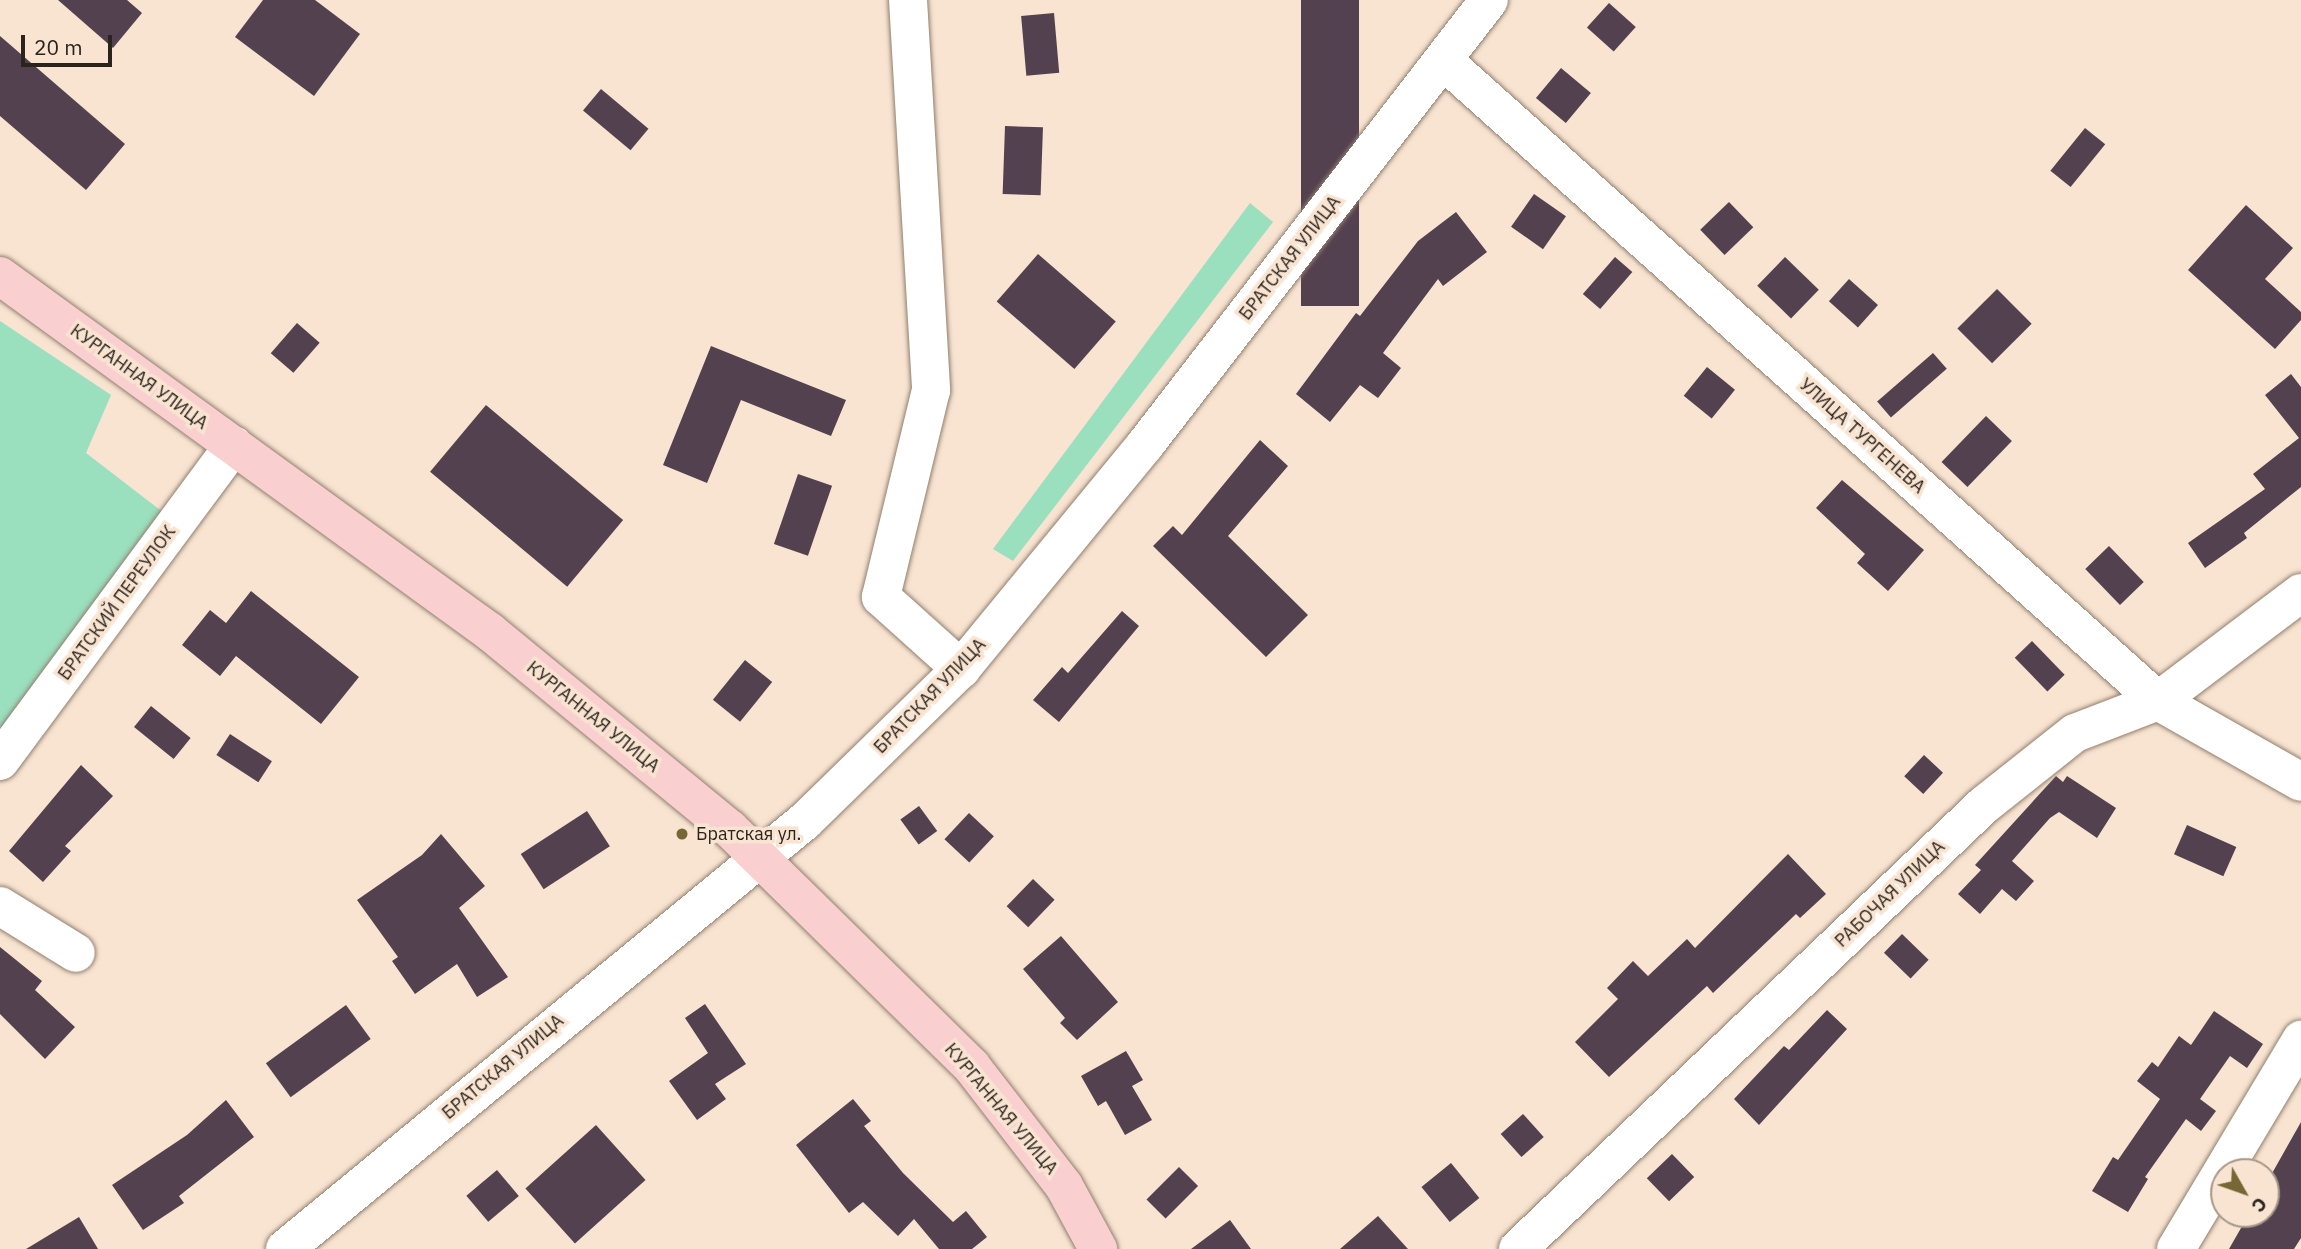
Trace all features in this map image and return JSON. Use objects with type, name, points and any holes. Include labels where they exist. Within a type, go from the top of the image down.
[{"type":"main road","name":"КУРГАННАЯ УЛИЦА","points":[[0,276],[490,632],[760,856],[972,1067],[1064,1186],[1098,1249]]},
{"type":"street","points":[[908,0],[931,390],[881,597],[961,669]]},
{"type":"street","name":"БРАТСКАЯ УЛИЦА","points":[[285,1249],[760,856],[806,821],[961,669],[1145,445],[1489,0]]},
{"type":"street","name":"УЛИЦА ТУРГЕНЕВА","points":[[1444,61],[2158,701],[2301,782]]},
{"type":"street","name":"БРАТСКИЙ ПЕРЕУЛОК","points":[[0,761],[234,445]]},
{"type":"street","name":"РАБОЧАЯ УЛИЦА","points":[[1518,1249],[1984,805],[2075,733],[2158,701],[2301,593]]},
{"type":"street","points":[[0,906],[76,953]]},
{"type":"street","points":[[2176,1249],[2301,1040]]},
{"type":"green space","points":[[1250,203],[1273,222],[1013,561],[993,549]]},
{"type":"green space","points":[[0,321],[111,395],[86,453],[164,513],[0,735]]},
{"type":"building","points":[[58,0],[127,0],[142,13],[113,48]]},
{"type":"building","points":[[263,0],[315,0],[360,34],[314,96],[235,37]]},
{"type":"building","points":[[1301,0],[1359,0],[1359,306],[1301,306]]},
{"type":"building","points":[[1609,3],[1636,27],[1614,52],[1587,28]]},
{"type":"building","points":[[1054,13],[1059,73],[1026,76],[1021,16]]},
{"type":"building","points":[[0,36],[125,144],[86,190],[0,116]]},
{"type":"building","points":[[1561,68],[1591,93],[1566,123],[1536,98]]},
{"type":"building","points":[[601,89],[648,129],[630,150],[583,110]]},
{"type":"building","points":[[1005,126],[1043,127],[1041,195],[1003,194]]},
{"type":"building","points":[[2085,128],[2105,144],[2071,187],[2050,171]]},
{"type":"building","points":[[1534,194],[1566,216],[1543,249],[1511,227]]},
{"type":"building","points":[[1729,202],[1753,227],[1725,255],[1700,230]]},
{"type":"building","points":[[2246,205],[2293,248],[2265,279],[2301,312],[2301,320],[2275,349],[2188,270]]},
{"type":"building","points":[[1456,212],[1487,252],[1443,286],[1438,279],[1383,353],[1401,368],[1378,398],[1360,385],[1330,422],[1296,394],[1356,313],[1360,316],[1418,241]]},
{"type":"building","points":[[1038,254],[1116,322],[1074,369],[997,302]]},
{"type":"building","points":[[1615,257],[1632,272],[1600,309],[1583,294]]},
{"type":"building","points":[[1785,257],[1819,290],[1791,318],[1757,286]]},
{"type":"building","points":[[1849,279],[1878,305],[1858,327],[1829,301]]},
{"type":"building","points":[[1997,289],[2032,324],[1992,363],[1957,329]]},
{"type":"building","points":[[297,323],[320,343],[293,373],[271,353]]},
{"type":"building","points":[[711,346],[846,400],[831,436],[741,400],[707,483],[663,465]]},
{"type":"building","points":[[1933,353],[1947,369],[1891,417],[1877,402]]},
{"type":"building","points":[[1707,367],[1735,390],[1712,418],[1684,396]]},
{"type":"building","points":[[2291,374],[2301,387],[2301,487],[2244,533],[2247,538],[2205,568],[2188,543],[2265,489],[2253,474],[2299,438],[2265,395]]},
{"type":"building","points":[[486,405],[623,520],[567,587],[430,472]]},
{"type":"building","points":[[1986,416],[2012,441],[1967,487],[1942,462]]},
{"type":"building","points":[[1260,440],[1288,466],[1228,536],[1308,615],[1266,657],[1153,546],[1173,526],[1182,535]]},
{"type":"building","points":[[798,474],[832,486],[808,556],[774,544]]},
{"type":"building","points":[[1842,480],[1924,550],[1888,591],[1857,563],[1865,554],[1816,508]]},
{"type":"building","points":[[2109,546],[2144,582],[2120,605],[2085,569]]},
{"type":"building","points":[[251,591],[359,677],[321,724],[236,656],[220,676],[182,645],[210,610],[226,623]]},
{"type":"building","points":[[1122,611],[1139,626],[1059,722],[1033,700],[1062,667],[1068,673]]},
{"type":"building","points":[[2032,641],[2065,675],[2047,691],[2015,658]]},
{"type":"building","points":[[745,660],[772,682],[740,722],[713,700]]},
{"type":"building","points":[[151,706],[191,738],[174,759],[134,727]]},
{"type":"building","points":[[230,734],[272,761],[258,782],[216,755]]},
{"type":"building","points":[[1924,755],[1943,773],[1923,794],[1904,776]]},
{"type":"building","points":[[81,765],[113,796],[65,846],[71,851],[43,882],[9,851]]},
{"type":"building","points":[[2056,776],[2063,782],[2067,776],[2116,808],[2097,838],[2059,812],[2050,818],[2012,861],[2034,881],[2016,901],[2002,889],[1980,914],[1958,894],[1981,870],[1975,865]]},
{"type":"building","points":[[919,806],[937,831],[919,845],[900,820]]},
{"type":"building","points":[[587,811],[610,846],[544,889],[521,854]]},
{"type":"building","points":[[969,813],[994,836],[969,863],[944,839]]},
{"type":"building","points":[[2187,825],[2236,847],[2223,876],[2174,854]]},
{"type":"building","points":[[441,834],[485,886],[459,908],[508,977],[477,997],[457,964],[415,994],[392,961],[398,957],[357,900],[422,855]]},
{"type":"building","points":[[1788,854],[1826,894],[1800,918],[1796,914],[1713,993],[1707,986],[1609,1077],[1575,1042],[1618,999],[1607,988],[1633,961],[1648,976],[1687,939],[1695,948]]},
{"type":"building","points":[[1033,879],[1055,900],[1028,927],[1007,906]]},
{"type":"building","points":[[1902,934],[1929,960],[1911,978],[1884,953]]},
{"type":"building","points":[[1061,936],[1118,1002],[1077,1040],[1060,1023],[1065,1018],[1023,969]]},
{"type":"building","points":[[0,947],[42,981],[35,990],[75,1027],[45,1059],[0,1014]]},
{"type":"building","points":[[705,1004],[746,1064],[715,1084],[726,1099],[697,1120],[669,1081],[708,1053],[685,1018]]},
{"type":"building","points":[[346,1005],[371,1039],[291,1097],[266,1063]]},
{"type":"building","points":[[1827,1010],[1847,1029],[1759,1125],[1734,1099],[1784,1046],[1789,1050]]},
{"type":"building","points":[[2214,1011],[2263,1044],[2247,1068],[2230,1056],[2200,1099],[2216,1111],[2201,1131],[2186,1119],[2145,1177],[2148,1179],[2128,1212],[2092,1191],[2113,1157],[2118,1160],[2160,1099],[2137,1081],[2152,1062],[2158,1067],[2179,1036],[2191,1045]]},
{"type":"building","points":[[1126,1051],[1143,1080],[1132,1086],[1152,1120],[1125,1135],[1106,1101],[1098,1106],[1081,1076]]},
{"type":"building","points":[[853,1099],[871,1121],[864,1126],[903,1173],[953,1222],[966,1211],[987,1237],[972,1249],[939,1249],[914,1219],[898,1236],[863,1202],[849,1213],[796,1145]]},
{"type":"building","points":[[226,1100],[254,1137],[179,1196],[184,1203],[143,1230],[112,1185],[187,1135]]},
{"type":"building","points":[[1523,1114],[1544,1137],[1521,1157],[1501,1134]]},
{"type":"building","points":[[2301,1122],[2301,1238],[2294,1249],[2229,1249],[2241,1228],[2280,1228],[2280,1159]]},
{"type":"building","points":[[596,1125],[646,1180],[575,1244],[525,1189]]},
{"type":"building","points":[[1672,1154],[1694,1177],[1669,1201],[1647,1178]]},
{"type":"building","points":[[1451,1163],[1479,1198],[1450,1222],[1421,1187]]},
{"type":"building","points":[[1179,1167],[1198,1186],[1166,1219],[1146,1200]]},
{"type":"building","points":[[497,1170],[519,1196],[488,1222],[466,1196]]},
{"type":"building","points":[[1378,1216],[1408,1249],[1340,1249]]},
{"type":"building","points":[[79,1217],[98,1249],[26,1249]]},
{"type":"building","points":[[1230,1220],[1251,1249],[1191,1249]]},
{"type":"place","name":"Братская ул.","points":[[682,834]]}]
